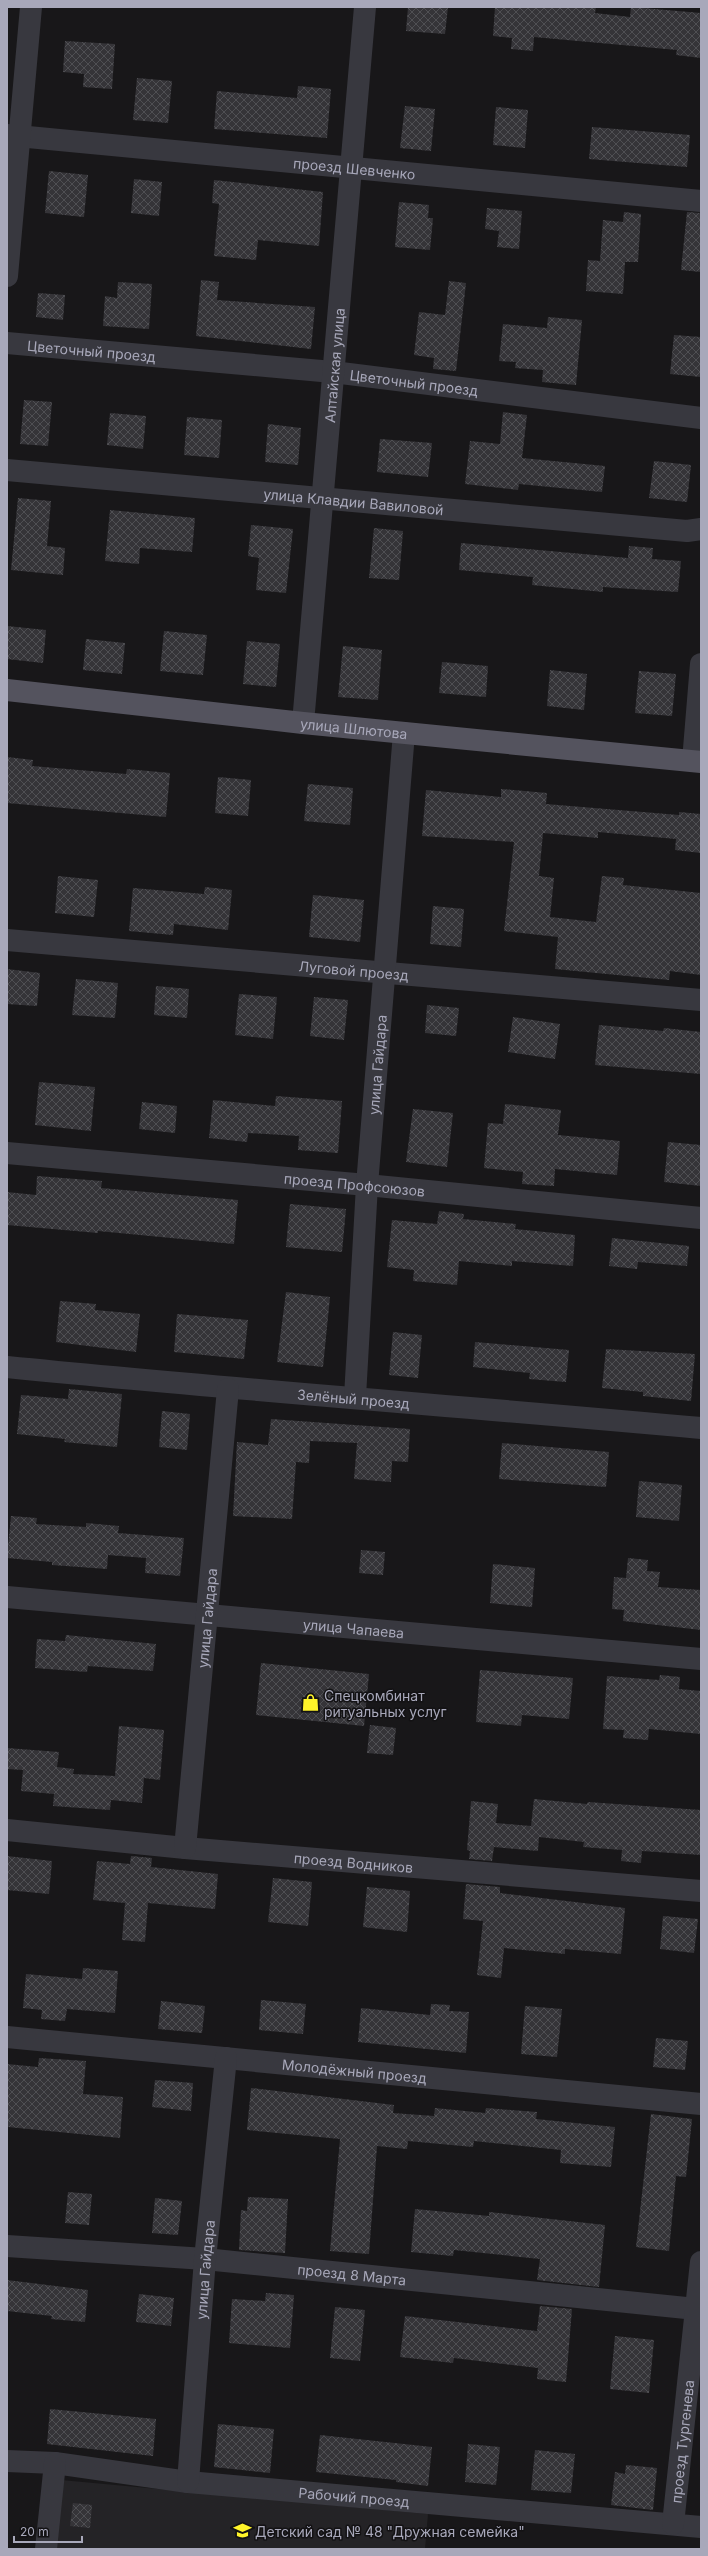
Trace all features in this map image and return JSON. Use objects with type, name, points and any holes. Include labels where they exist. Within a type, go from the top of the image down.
[{"type":"main road","name":"улица Шлютова","points":[[7,690],[303,723],[697,761]]},
{"type":"street","points":[[7,276],[12,135],[31,7]]},
{"type":"street","name":"Алтайская улица","points":[[303,723],[365,7]]},
{"type":"street","name":"проезд Шевченко","points":[[12,135],[701,201]]},
{"type":"street","name":"Цветочный проезд","points":[[7,342],[333,372],[701,418]]},
{"type":"street","name":"улица Клавдии Вавиловой","points":[[7,470],[687,531],[701,529]]},
{"type":"street","points":[[697,761],[701,664]]},
{"type":"street","name":"улица Гайдара","points":[[355,1397],[367,1185],[404,733]]},
{"type":"street","name":"Луговой проезд","points":[[7,940],[701,1000]]},
{"type":"street","name":"проезд Профсоюзов","points":[[7,1153],[367,1185],[701,1218]]},
{"type":"street","name":"Зелёный проезд","points":[[7,1367],[228,1389],[355,1397],[701,1428]]},
{"type":"street","name":"улица Гайдара","points":[[185,1848],[228,1389]]},
{"type":"street","name":"улица Чапаева","points":[[7,1597],[701,1658]]},
{"type":"street","name":"проезд Водников","points":[[7,1830],[185,1848],[701,1891]]},
{"type":"street","name":"Молодёжный проезд","points":[[7,2037],[701,2104]]},
{"type":"street","name":"улица Гайдара","points":[[188,2482],[205,2259],[226,2058]]},
{"type":"street","name":"проезд 8 Марта","points":[[7,2246],[205,2259],[696,2308]]},
{"type":"street","name":"проезд Тургенева","points":[[673,2524],[701,2262]]},
{"type":"street","name":"Рабочий проезд","points":[[7,2461],[56,2463],[188,2482],[701,2527]]},
{"type":"street","points":[[46,2549],[56,2463]]},
{"type":"shaded area","name":"Детский сад № 48 \"Дружная семейка\"","points":[[61,2480],[428,2514],[425,2549],[55,2549]]},
{"type":"building","points":[[408,7],[448,7],[445,34],[406,31]]},
{"type":"building","points":[[495,7],[596,7],[595,13],[630,17],[631,7],[701,13],[701,58],[676,55],[677,50],[534,37],[533,51],[511,49],[512,38],[493,36]]},
{"type":"building","points":[[65,41],[115,44],[112,89],[83,87],[84,74],[63,72]]},
{"type":"building","points":[[137,78],[172,81],[168,123],[133,120]]},
{"type":"building","points":[[298,86],[331,89],[327,138],[214,129],[217,91],[297,98]]},
{"type":"building","points":[[405,106],[435,109],[431,151],[400,148]]},
{"type":"building","points":[[496,107],[528,110],[525,148],[493,145]]},
{"type":"building","points":[[592,127],[690,135],[687,167],[589,159]]},
{"type":"building","points":[[49,171],[88,175],[84,217],[45,213]]},
{"type":"building","points":[[134,179],[162,182],[159,216],[131,213]]},
{"type":"building","points":[[214,180],[323,192],[319,246],[258,240],[256,260],[214,256],[219,204],[212,203]]},
{"type":"building","points":[[399,202],[429,205],[428,218],[433,218],[430,250],[395,247]]},
{"type":"building","points":[[487,208],[522,211],[519,249],[497,247],[499,231],[485,229]]},
{"type":"building","points":[[624,212],[641,214],[638,262],[625,262],[623,294],[586,291],[588,260],[600,261],[603,220],[623,222]]},
{"type":"building","points":[[687,212],[701,213],[701,272],[681,270]]},
{"type":"building","points":[[201,280],[219,282],[217,300],[315,307],[311,349],[196,336]]},
{"type":"building","points":[[449,281],[466,283],[456,371],[433,369],[434,358],[414,355],[419,312],[445,315]]},
{"type":"building","points":[[118,282],[152,284],[149,329],[103,326],[105,296],[117,298]]},
{"type":"building","points":[[38,293],[65,295],[63,320],[36,317]]},
{"type":"building","points":[[548,317],[582,320],[576,385],[542,382],[543,370],[515,368],[516,362],[499,361],[503,324],[547,328]]},
{"type":"building","points":[[674,335],[701,337],[701,377],[670,374]]},
{"type":"building","points":[[24,400],[52,402],[48,446],[20,444]]},
{"type":"building","points":[[503,412],[527,415],[522,458],[605,466],[602,492],[519,484],[518,490],[465,484],[470,441],[500,444]]},
{"type":"building","points":[[110,413],[146,416],[143,449],[107,445]]},
{"type":"building","points":[[187,417],[222,420],[219,458],[184,455]]},
{"type":"building","points":[[268,424],[301,428],[298,465],[265,462]]},
{"type":"building","points":[[380,439],[432,443],[428,477],[377,472]]},
{"type":"building","points":[[654,461],[691,465],[687,502],[649,498]]},
{"type":"building","points":[[18,498],[51,501],[47,546],[65,548],[63,575],[11,570]]},
{"type":"building","points":[[110,510],[195,518],[192,552],[140,548],[139,564],[105,561]]},
{"type":"building","points":[[251,525],[293,529],[286,593],[256,590],[259,558],[248,556]]},
{"type":"building","points":[[374,528],[403,531],[399,580],[369,578]]},
{"type":"building","points":[[461,543],[628,558],[629,546],[653,548],[652,559],[681,561],[678,592],[603,587],[603,592],[532,585],[533,577],[459,570]]},
{"type":"building","points":[[7,626],[46,630],[43,663],[7,659]]},
{"type":"building","points":[[164,631],[207,635],[203,675],[160,671]]},
{"type":"building","points":[[86,639],[125,643],[122,674],[83,670]]},
{"type":"building","points":[[247,641],[280,644],[276,687],[243,684]]},
{"type":"building","points":[[343,646],[382,650],[378,700],[338,697]]},
{"type":"building","points":[[442,662],[488,666],[486,697],[439,693]]},
{"type":"building","points":[[550,670],[587,674],[584,710],[547,706]]},
{"type":"building","points":[[639,671],[676,674],[672,716],[635,713]]},
{"type":"building","points":[[7,757],[33,760],[32,766],[126,774],[127,769],[170,773],[166,817],[7,803]]},
{"type":"building","points":[[218,777],[251,780],[248,816],[215,813]]},
{"type":"building","points":[[308,784],[353,788],[350,825],[304,821]]},
{"type":"building","points":[[501,789],[547,793],[546,804],[679,815],[679,812],[701,814],[701,853],[675,850],[676,839],[598,832],[598,838],[543,833],[539,876],[554,878],[550,917],[596,922],[602,876],[624,878],[623,885],[701,893],[701,975],[670,971],[669,980],[555,969],[558,937],[504,931],[514,842],[422,836],[426,790],[501,797]]},
{"type":"building","points":[[58,876],[98,880],[94,917],[55,913]]},
{"type":"building","points":[[205,887],[232,890],[228,930],[174,924],[173,935],[129,931],[133,888],[204,894]]},
{"type":"building","points":[[313,895],[364,900],[360,942],[309,937]]},
{"type":"building","points":[[433,906],[464,909],[461,947],[430,944]]},
{"type":"building","points":[[7,969],[40,973],[37,1006],[7,1004]]},
{"type":"building","points":[[76,979],[118,983],[115,1018],[72,1015]]},
{"type":"building","points":[[156,986],[189,989],[187,1018],[154,1015]]},
{"type":"building","points":[[239,994],[277,997],[273,1039],[235,1035]]},
{"type":"building","points":[[314,997],[348,1000],[344,1040],[310,1036]]},
{"type":"building","points":[[427,1005],[459,1008],[456,1036],[425,1033]]},
{"type":"building","points":[[513,1017],[560,1024],[555,1059],[508,1052]]},
{"type":"building","points":[[599,1025],[663,1031],[664,1028],[701,1032],[701,1074],[595,1065]]},
{"type":"building","points":[[39,1082],[95,1087],[91,1131],[35,1125]]},
{"type":"building","points":[[276,1096],[342,1101],[338,1153],[298,1150],[299,1136],[248,1133],[247,1142],[209,1138],[213,1100],[275,1106]]},
{"type":"building","points":[[142,1102],[177,1106],[175,1133],[139,1129]]},
{"type":"building","points":[[505,1104],[561,1110],[558,1135],[620,1141],[617,1175],[555,1169],[554,1186],[522,1184],[523,1172],[484,1168],[488,1123],[503,1124]]},
{"type":"building","points":[[413,1109],[453,1113],[447,1167],[406,1162]]},
{"type":"building","points":[[668,1142],[701,1145],[701,1186],[664,1182]]},
{"type":"building","points":[[37,1176],[102,1181],[101,1188],[238,1200],[234,1244],[98,1231],[98,1233],[7,1225],[7,1192],[36,1195]]},
{"type":"building","points":[[290,1204],[346,1209],[342,1252],[286,1247]]},
{"type":"building","points":[[439,1211],[464,1214],[463,1219],[516,1224],[515,1229],[575,1235],[573,1266],[512,1261],[512,1266],[459,1261],[457,1285],[413,1281],[414,1270],[387,1267],[392,1220],[437,1224]]},
{"type":"building","points":[[612,1238],[689,1246],[687,1266],[638,1262],[637,1269],[609,1266]]},
{"type":"building","points":[[286,1292],[330,1297],[323,1367],[277,1362]]},
{"type":"building","points":[[60,1301],[96,1304],[95,1310],[140,1314],[136,1352],[56,1342]]},
{"type":"building","points":[[177,1314],[248,1320],[244,1359],[174,1352]]},
{"type":"building","points":[[393,1332],[422,1335],[418,1378],[389,1375]]},
{"type":"building","points":[[475,1342],[569,1350],[566,1382],[529,1379],[530,1373],[473,1367]]},
{"type":"building","points":[[606,1349],[695,1354],[691,1401],[643,1396],[643,1392],[602,1388]]},
{"type":"building","points":[[69,1389],[122,1394],[117,1447],[64,1442],[65,1439],[17,1434],[21,1395],[68,1399]]},
{"type":"building","points":[[162,1411],[190,1414],[187,1450],[159,1447]]},
{"type":"building","points":[[271,1419],[410,1429],[408,1462],[392,1461],[391,1482],[354,1479],[357,1443],[310,1441],[309,1463],[296,1462],[292,1519],[233,1516],[237,1442],[268,1445]]},
{"type":"building","points":[[502,1443],[609,1452],[606,1487],[499,1479]]},
{"type":"building","points":[[639,1481],[682,1485],[679,1521],[636,1517]]},
{"type":"building","points":[[11,1516],[37,1518],[36,1524],[86,1527],[86,1523],[119,1526],[118,1533],[184,1538],[180,1576],[145,1573],[146,1558],[108,1555],[107,1569],[52,1565],[52,1562],[7,1558]]},
{"type":"building","points":[[361,1550],[385,1552],[383,1575],[359,1573]]},
{"type":"building","points":[[628,1558],[648,1560],[647,1571],[660,1572],[658,1587],[701,1590],[701,1630],[623,1621],[624,1610],[612,1609],[614,1577],[626,1578]]},
{"type":"building","points":[[493,1564],[535,1568],[532,1607],[490,1603]]},
{"type":"building","points":[[66,1635],[156,1644],[153,1671],[88,1666],[87,1672],[35,1668],[37,1639],[65,1641]]},
{"type":"building","name":"Спецкомбинат ритуальных услуг","points":[[261,1663],[369,1674],[364,1726],[256,1715]]},
{"type":"building","points":[[480,1670],[573,1678],[569,1719],[522,1715],[521,1726],[476,1722]]},
{"type":"building","points":[[660,1675],[680,1677],[679,1689],[701,1691],[701,1734],[649,1729],[648,1740],[623,1738],[624,1730],[603,1729],[607,1676],[659,1680]]},
{"type":"building","points":[[370,1725],[396,1728],[393,1755],[367,1753]]},
{"type":"building","points":[[119,1726],[164,1730],[160,1780],[144,1778],[142,1803],[111,1800],[110,1810],[53,1806],[54,1794],[21,1791],[23,1770],[7,1769],[7,1748],[59,1752],[57,1767],[74,1769],[73,1774],[115,1776]]},
{"type":"building","points":[[534,1799],[587,1804],[588,1802],[701,1810],[701,1855],[642,1851],[641,1863],[621,1861],[622,1850],[583,1847],[584,1842],[539,1837],[538,1851],[494,1847],[492,1861],[469,1859],[470,1851],[467,1850],[471,1801],[498,1804],[496,1823],[531,1826]]},
{"type":"building","points":[[7,1856],[52,1861],[49,1894],[7,1890]]},
{"type":"building","points":[[131,1856],[152,1858],[151,1867],[218,1874],[215,1909],[148,1903],[145,1942],[122,1940],[125,1903],[93,1900],[97,1861],[130,1864]]},
{"type":"building","points":[[273,1878],[312,1882],[308,1926],[268,1922]]},
{"type":"building","points":[[466,1884],[500,1887],[500,1893],[625,1908],[621,1954],[565,1949],[565,1954],[504,1948],[501,1978],[477,1975],[483,1921],[463,1919]]},
{"type":"building","points":[[367,1887],[410,1891],[407,1932],[363,1927]]},
{"type":"building","points":[[663,1916],[698,1919],[694,1953],[660,1949]]},
{"type":"building","points":[[83,1968],[118,1971],[115,2013],[67,2009],[65,2021],[41,2019],[42,2010],[23,2008],[26,1974],[82,1979]]},
{"type":"building","points":[[261,2000],[306,2004],[303,2034],[259,2030]]},
{"type":"building","points":[[161,2001],[205,2006],[202,2033],[158,2029]]},
{"type":"building","points":[[431,2004],[450,2005],[449,2011],[469,2012],[466,2053],[358,2042],[361,2008],[430,2015]]},
{"type":"building","points":[[525,2006],[562,2009],[557,2057],[521,2054]]},
{"type":"building","points":[[656,2038],[688,2041],[685,2070],[653,2067]]},
{"type":"building","points":[[39,2058],[86,2061],[83,2094],[123,2097],[120,2138],[8,2127],[7,2064],[38,2067]]},
{"type":"building","points":[[155,2080],[193,2083],[191,2111],[152,2107]]},
{"type":"building","points":[[251,2088],[394,2105],[393,2113],[434,2116],[435,2108],[485,2113],[486,2108],[537,2112],[536,2119],[615,2127],[611,2167],[560,2163],[561,2150],[474,2141],[473,2147],[408,2141],[407,2149],[377,2146],[369,2254],[330,2251],[340,2139],[247,2130]]},
{"type":"building","points":[[651,2114],[692,2119],[686,2177],[676,2176],[669,2251],[636,2247]]},
{"type":"building","points":[[68,2192],[92,2194],[89,2225],[65,2223]]},
{"type":"building","points":[[248,2197],[288,2199],[285,2253],[239,2250],[241,2210],[247,2211]]},
{"type":"building","points":[[155,2198],[182,2201],[178,2235],[152,2233]]},
{"type":"building","points":[[415,2209],[489,2216],[489,2212],[605,2225],[599,2287],[537,2280],[540,2259],[454,2250],[453,2256],[411,2252]]},
{"type":"building","points":[[7,2280],[88,2290],[85,2322],[51,2319],[52,2316],[7,2311]]},
{"type":"building","points":[[266,2293],[294,2295],[290,2348],[229,2343],[232,2299],[265,2301]]},
{"type":"building","points":[[139,2294],[174,2298],[171,2326],[136,2322]]},
{"type":"building","points":[[540,2306],[572,2309],[566,2382],[537,2379],[538,2368],[454,2358],[453,2363],[400,2357],[405,2316],[537,2331]]},
{"type":"building","points":[[335,2307],[365,2310],[360,2361],[330,2358]]},
{"type":"building","points":[[615,2336],[654,2340],[649,2393],[610,2389]]},
{"type":"building","points":[[50,2409],[156,2419],[153,2456],[47,2444]]},
{"type":"building","points":[[218,2424],[274,2429],[270,2473],[214,2467]]},
{"type":"building","points":[[320,2435],[432,2447],[428,2486],[396,2482],[396,2480],[316,2472]]},
{"type":"building","points":[[468,2444],[500,2447],[496,2485],[465,2482]]},
{"type":"building","points":[[535,2450],[575,2454],[571,2493],[531,2490]]},
{"type":"building","points":[[626,2465],[657,2468],[653,2510],[611,2505],[615,2472],[625,2474]]},
{"type":"building","points":[[73,2503],[92,2505],[90,2528],[70,2526]]},
{"type":"place","name":"Спецкомбинат ритуальных услуг","points":[[311,1703]]},
{"type":"place","name":"Детский сад № 48 \"Дружная семейка\"","points":[[242,2531]]}]
